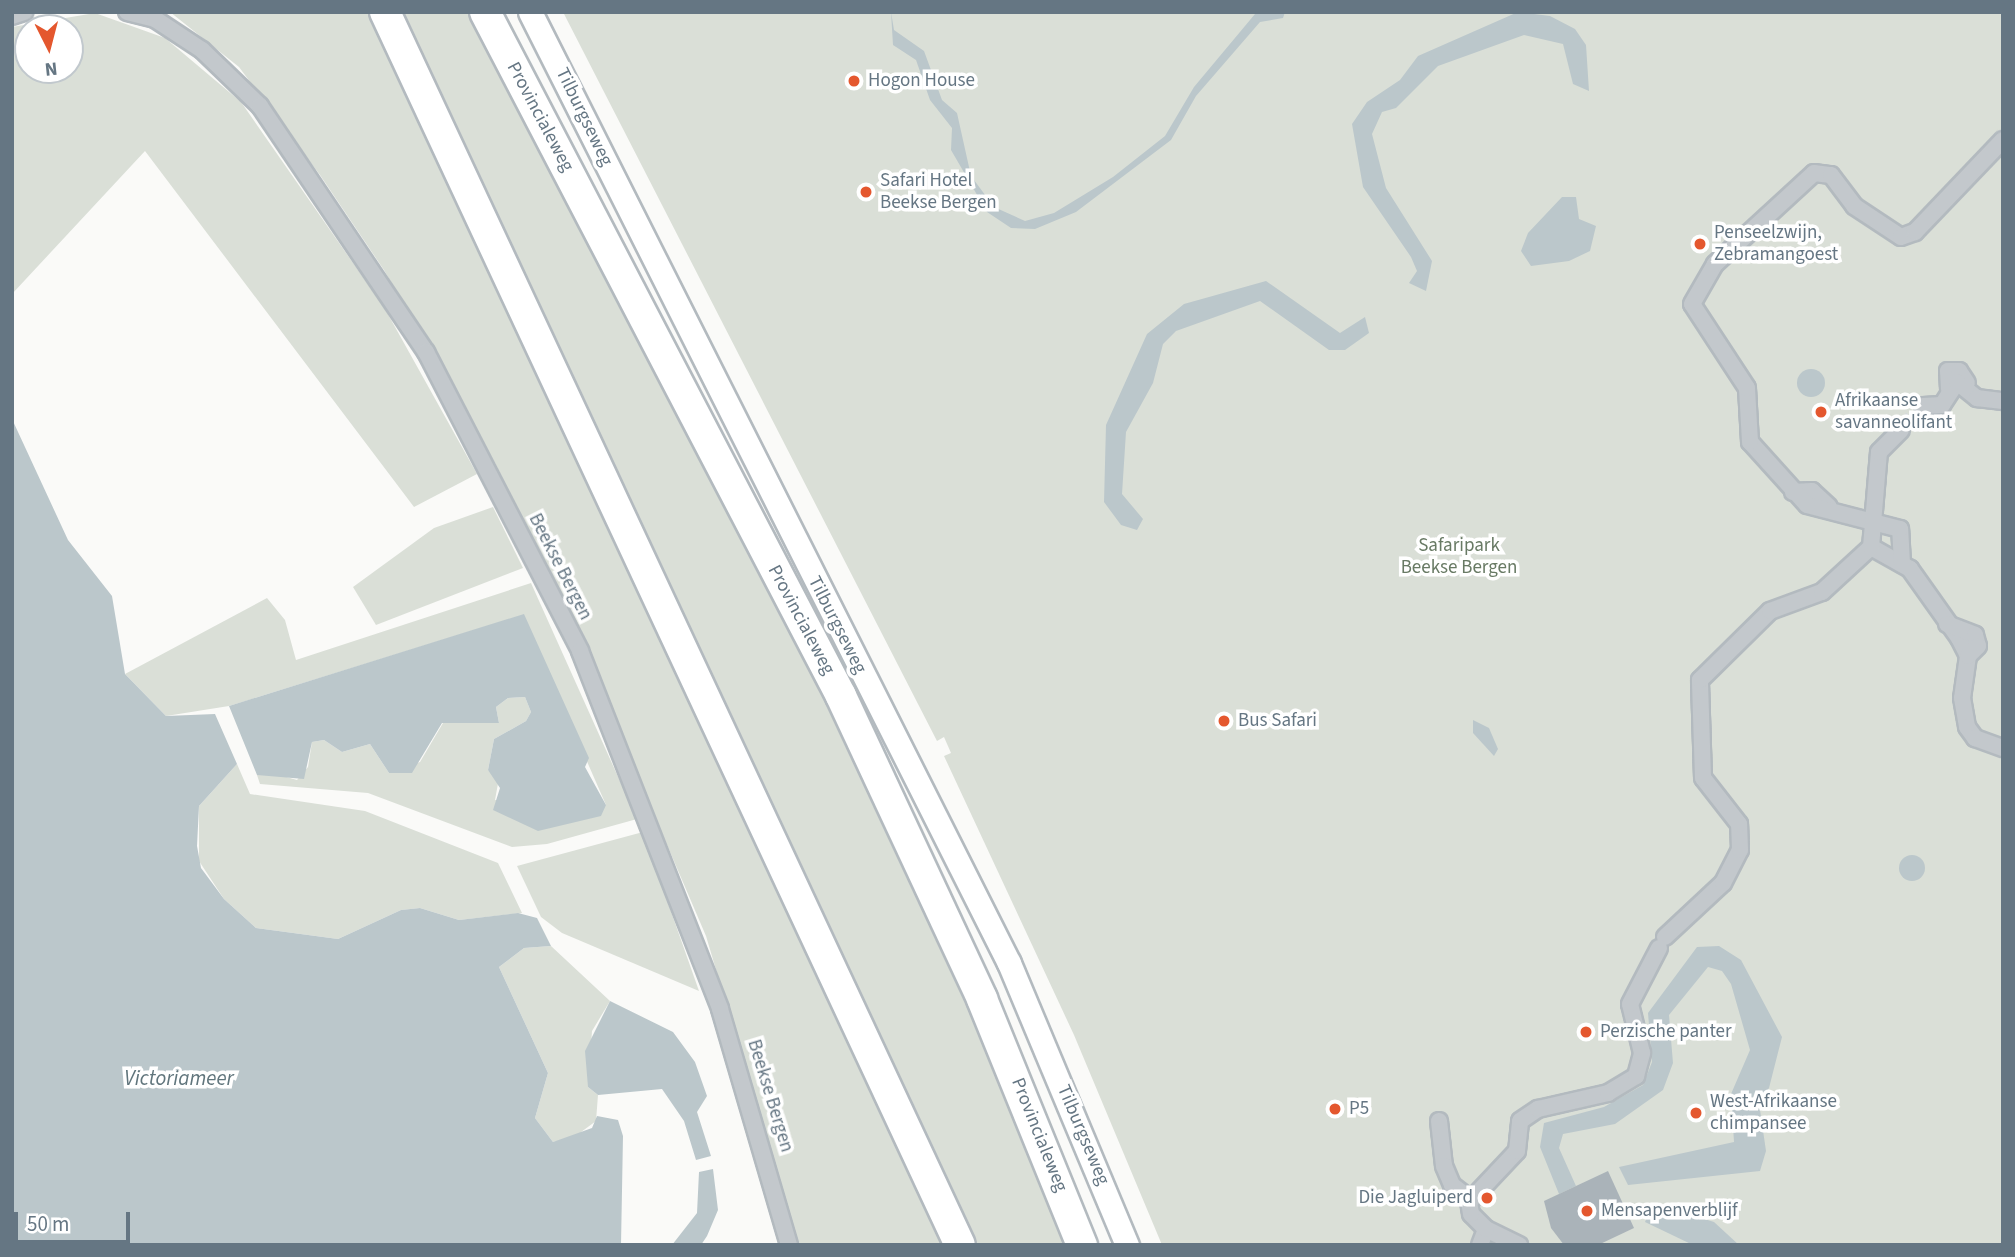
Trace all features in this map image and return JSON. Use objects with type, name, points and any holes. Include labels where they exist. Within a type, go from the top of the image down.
[{"type":"highway","points":[[385,12],[960,1245]]},
{"type":"highway","name":"Provincialeweg","points":[[485,12],[841,696],[982,999],[1082,1245]]},
{"type":"street","points":[[12,16],[24,12]]},
{"type":"street","name":"Beekse Bergen","points":[[127,12],[155,19],[202,50],[260,106],[426,352],[580,652],[720,1009],[789,1245]]},
{"type":"street","name":"Tilburgseweg","points":[[530,12],[1009,963],[1127,1245]]},
{"type":"street","points":[[1902,564],[1900,529],[1845,519],[1829,507],[1807,505],[1750,442],[1749,398],[1736,365],[1715,346],[1692,304],[1720,260],[1808,177],[1822,172],[1894,238],[1907,236],[2003,139]]},
{"type":"street","points":[[1923,406],[1942,405],[1950,389],[1967,383],[1977,398],[2003,401]]},
{"type":"street","points":[[1470,1199],[1517,1151],[1520,1121],[1538,1109],[1608,1093],[1636,1076],[1642,1053],[1630,1004],[1662,943],[1723,883],[1740,850],[1739,824],[1704,783],[1697,686],[1730,648],[1777,606],[1822,592],[1871,547],[1879,452],[1901,430]]},
{"type":"street","points":[[1871,547],[1902,564],[1947,624],[1968,656],[1962,698],[1966,727],[1975,738],[2003,748]]},
{"type":"street","points":[[1439,1121],[1448,1175],[1470,1199],[1471,1214],[1486,1229],[1519,1245]]},
{"type":"street","points":[[1480,1245],[1486,1229]]},
{"type":"green space","points":[[170,12],[367,12],[942,1245],[798,1245],[706,936],[576,632],[495,463],[384,270],[320,175],[239,67]]},
{"type":"green space","points":[[396,12],[471,12],[832,707],[957,974],[1069,1245],[972,1245]]},
{"type":"green space","name":"Safaripark Beekse Bergen","points":[[563,12],[2003,12],[2003,1245],[1162,1245],[1074,1035],[944,756],[951,753],[944,737],[937,741]]},
{"type":"green space","points":[[95,13],[165,38],[241,102],[385,309],[477,474],[414,507],[145,151],[12,294],[12,27],[14,84],[84,84],[84,15]]},
{"type":"green space","points":[[493,507],[523,568],[376,625],[353,587],[434,528]]},
{"type":"green space","points":[[531,583],[637,819],[547,844],[512,847],[368,793],[260,784],[257,775],[272,773],[297,780],[308,767],[312,742],[324,740],[342,752],[370,744],[389,773],[420,762],[443,723],[499,723],[496,707],[508,698],[525,697],[531,712],[526,721],[494,739],[488,770],[499,778],[495,800],[606,805],[523,615],[229,706],[166,716],[125,674],[267,598],[285,620],[296,660]]},
{"type":"green space","points":[[237,764],[250,794],[365,811],[498,863],[522,913],[459,920],[420,908],[401,910],[338,939],[256,928],[224,899],[199,861],[199,806]]},
{"type":"green space","points":[[643,832],[699,991],[562,933],[541,917],[517,866]]},
{"type":"green space","points":[[551,946],[610,1001],[592,1031],[588,1087],[598,1095],[596,1121],[573,1138],[553,1142],[535,1118],[548,1073],[499,967],[524,948]]},
{"type":"water","points":[[891,12],[894,30],[924,51],[942,100],[957,113],[971,176],[994,207],[1025,221],[1054,213],[1113,177],[1165,136],[1194,87],[1255,14],[1285,12],[1283,18],[1260,22],[1196,96],[1171,140],[1076,212],[1035,229],[1011,228],[987,212],[951,150],[952,128],[930,100],[916,60],[893,45]]},
{"type":"water","points":[[1518,12],[1550,16],[1575,29],[1586,45],[1589,91],[1573,84],[1563,44],[1524,35],[1438,66],[1396,108],[1382,112],[1372,134],[1386,188],[1432,261],[1426,291],[1409,283],[1417,271],[1411,257],[1363,187],[1352,124],[1367,102],[1400,80],[1418,56]]},
{"type":"water","points":[[1562,197],[1576,197],[1579,219],[1596,226],[1590,251],[1569,261],[1531,266],[1521,251],[1528,233]]},
{"type":"water","points":[[1266,281],[1340,333],[1365,317],[1369,333],[1345,350],[1329,350],[1260,301],[1176,331],[1163,344],[1153,383],[1126,432],[1122,494],[1143,519],[1137,530],[1121,525],[1104,502],[1106,425],[1147,334],[1184,304]]},
{"type":"water","points":[[1811,369],[1821,373],[1825,383],[1821,393],[1811,397],[1801,393],[1797,383],[1801,373]]},
{"type":"water","name":"Victoriameer","points":[[12,419],[68,540],[112,596],[125,674],[166,716],[215,714],[237,764],[199,806],[197,846],[201,868],[224,899],[256,928],[338,939],[401,910],[420,908],[459,920],[518,913],[537,918],[551,946],[524,948],[499,967],[548,1073],[535,1118],[553,1142],[592,1128],[597,1116],[618,1120],[623,1136],[621,1245],[12,1245]]},
{"type":"water","points":[[524,614],[589,758],[585,767],[606,805],[601,816],[538,831],[493,810],[500,788],[488,770],[494,739],[526,721],[531,712],[525,697],[508,698],[496,707],[499,723],[442,723],[412,773],[389,773],[370,744],[342,752],[324,740],[312,742],[304,779],[257,775],[229,706]]},
{"type":"water","points":[[1473,720],[1489,728],[1498,749],[1494,756],[1473,733]]},
{"type":"water","points":[[1912,855],[1921,859],[1925,868],[1921,877],[1912,881],[1903,877],[1899,868],[1903,859]]},
{"type":"water","points":[[1719,946],[1741,960],[1782,1037],[1769,1088],[1759,1103],[1766,1151],[1760,1171],[1628,1185],[1619,1167],[1734,1142],[1731,1094],[1750,1050],[1731,984],[1722,971],[1708,967],[1669,1015],[1673,1063],[1663,1090],[1615,1124],[1563,1134],[1559,1148],[1576,1186],[1559,1194],[1540,1147],[1544,1123],[1604,1107],[1643,1085],[1652,1062],[1648,1013],[1697,947]]},
{"type":"water","points":[[610,1001],[673,1032],[695,1062],[707,1096],[697,1112],[711,1156],[696,1160],[684,1121],[662,1089],[598,1095],[588,1087],[585,1051]]},
{"type":"water","points":[[713,1169],[718,1210],[707,1236],[701,1245],[672,1245],[697,1213],[699,1172]]},
{"type":"water","points":[[1653,1203],[1714,1222],[1739,1245],[1693,1245],[1645,1222]]},
{"type":"building","name":"Mensapenverblijf","points":[[1608,1171],[1634,1228],[1598,1245],[1564,1245],[1551,1228],[1544,1201]]},
{"type":"tunnel","points":[[1901,430],[1923,406]]},
{"type":"place","name":"Hogon House","points":[[854,81]]},
{"type":"place","name":"Safari Hotel Beekse Bergen","points":[[866,192]]},
{"type":"place","name":"Penseelzwijn, Zebramangoest","points":[[1700,244]]},
{"type":"place","name":"Afrikaanse savanneolifant","points":[[1821,412]]},
{"type":"place","name":"Bus Safari","points":[[1224,721]]},
{"type":"place","name":"Perzische panter","points":[[1586,1032]]},
{"type":"place","name":"P5","points":[[1335,1109]]},
{"type":"place","name":"West-Afrikaanse chimpansee","points":[[1696,1113]]},
{"type":"place","name":"Die Jagluiperd","points":[[1487,1198]]},
{"type":"place","name":"Mensapenverblijf","points":[[1587,1211]]}]
